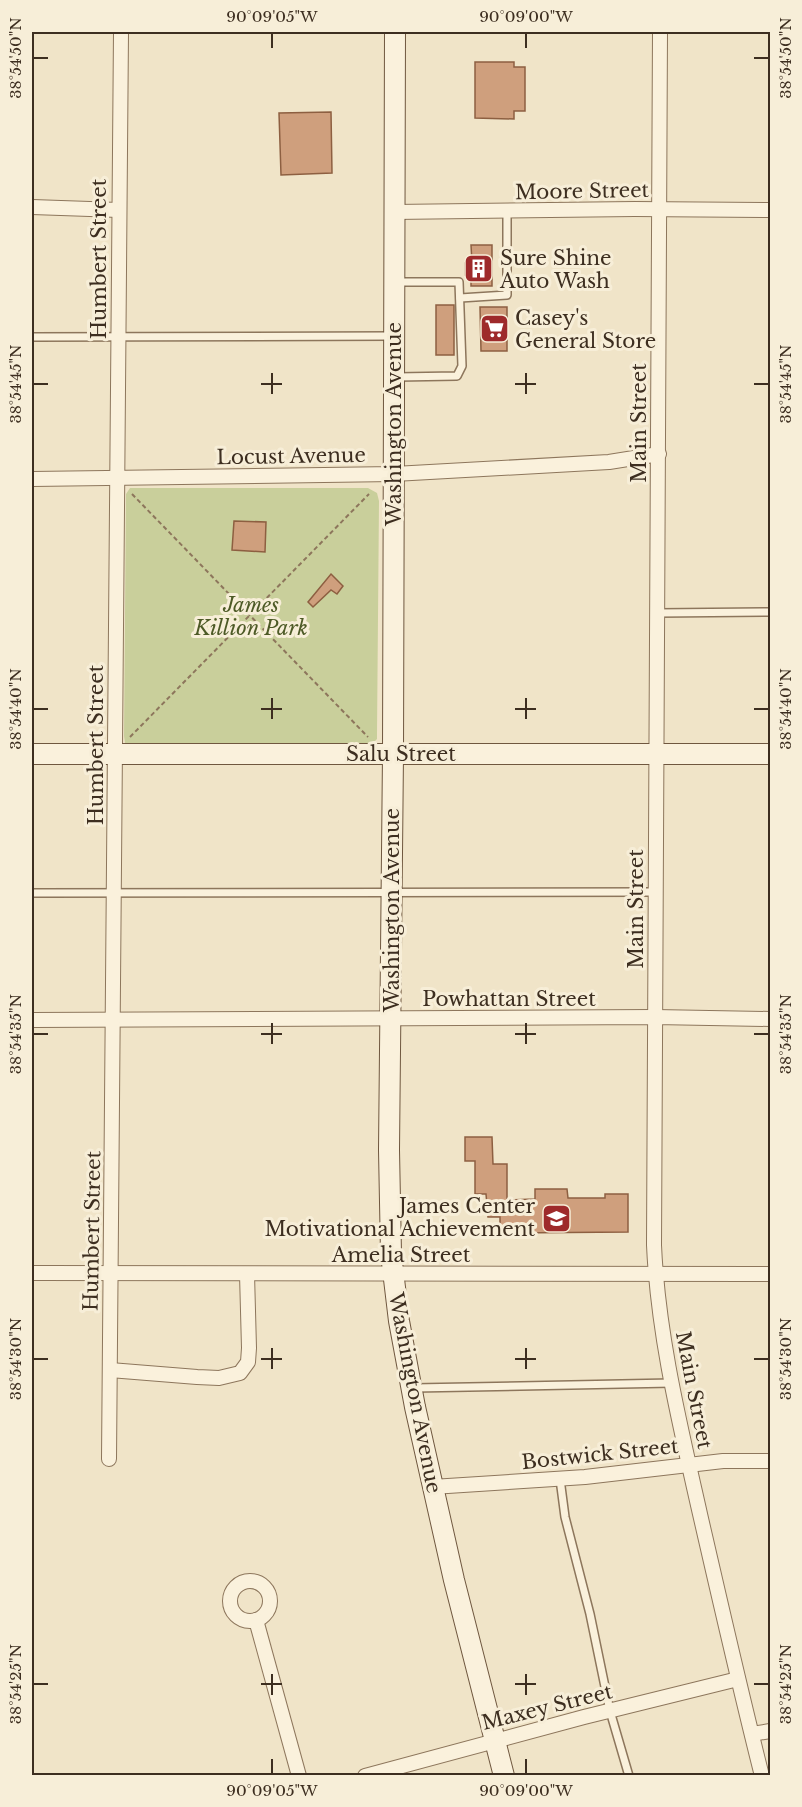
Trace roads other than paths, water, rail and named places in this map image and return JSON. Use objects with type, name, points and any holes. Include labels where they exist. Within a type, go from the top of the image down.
[{"type":"main road","name":"Washington Avenue","points":[[395,32],[390,1213],[393,1275],[399,1321],[432,1487],[504,1776]]},
{"type":"main road","name":"Salu Street","points":[[32,754],[771,754]]},
{"type":"street","name":"Humbert Street","points":[[109,1459],[120,32]]},
{"type":"street","name":"Main Street","points":[[660,32],[654,1245],[658,1305],[672,1383],[762,1776]]},
{"type":"street","points":[[32,207],[119,210]]},
{"type":"street","name":"Moore Street","points":[[394,212],[771,210]]},
{"type":"street","name":"Locust Avenue","points":[[32,479],[394,474],[609,462],[659,454]]},
{"type":"street","name":"Powhattan Street","points":[[32,1020],[655,1017],[771,1019]]},
{"type":"street","name":"Amelia Street","points":[[32,1273],[771,1274]]},
{"type":"street","points":[[110,1370],[219,1378],[240,1372],[248,1362],[247,1274]]},
{"type":"street","name":"Bostwick Street","points":[[432,1487],[560,1479],[723,1461],[771,1461]]},
{"type":"street","points":[[256,1620],[299,1776]]},
{"type":"street","name":"Maxey Street","points":[[365,1776],[738,1678]]},
{"type":"street","points":[[752,1734],[771,1731]]},
{"type":"lane","points":[[460,298],[507,295],[507,211]]},
{"type":"lane","points":[[394,282],[459,282],[462,366],[457,376],[394,376]]},
{"type":"lane","points":[[32,337],[394,336]]},
{"type":"lane","points":[[658,613],[771,612]]},
{"type":"lane","points":[[32,893],[656,892]]},
{"type":"lane","points":[[412,1388],[672,1383]]},
{"type":"lane","points":[[560,1479],[565,1517],[590,1614],[610,1711],[630,1776]]},
{"type":"place","name":"Sure Shine Auto Wash","points":[[479,269]]},
{"type":"place","name":"Casey's General Store","points":[[494,329]]},
{"type":"place","name":"James Center Motivational Achievement","points":[[556,1218]]},
{"type":"park label","name":"James Killion Park","points":[[251,616]]}]
